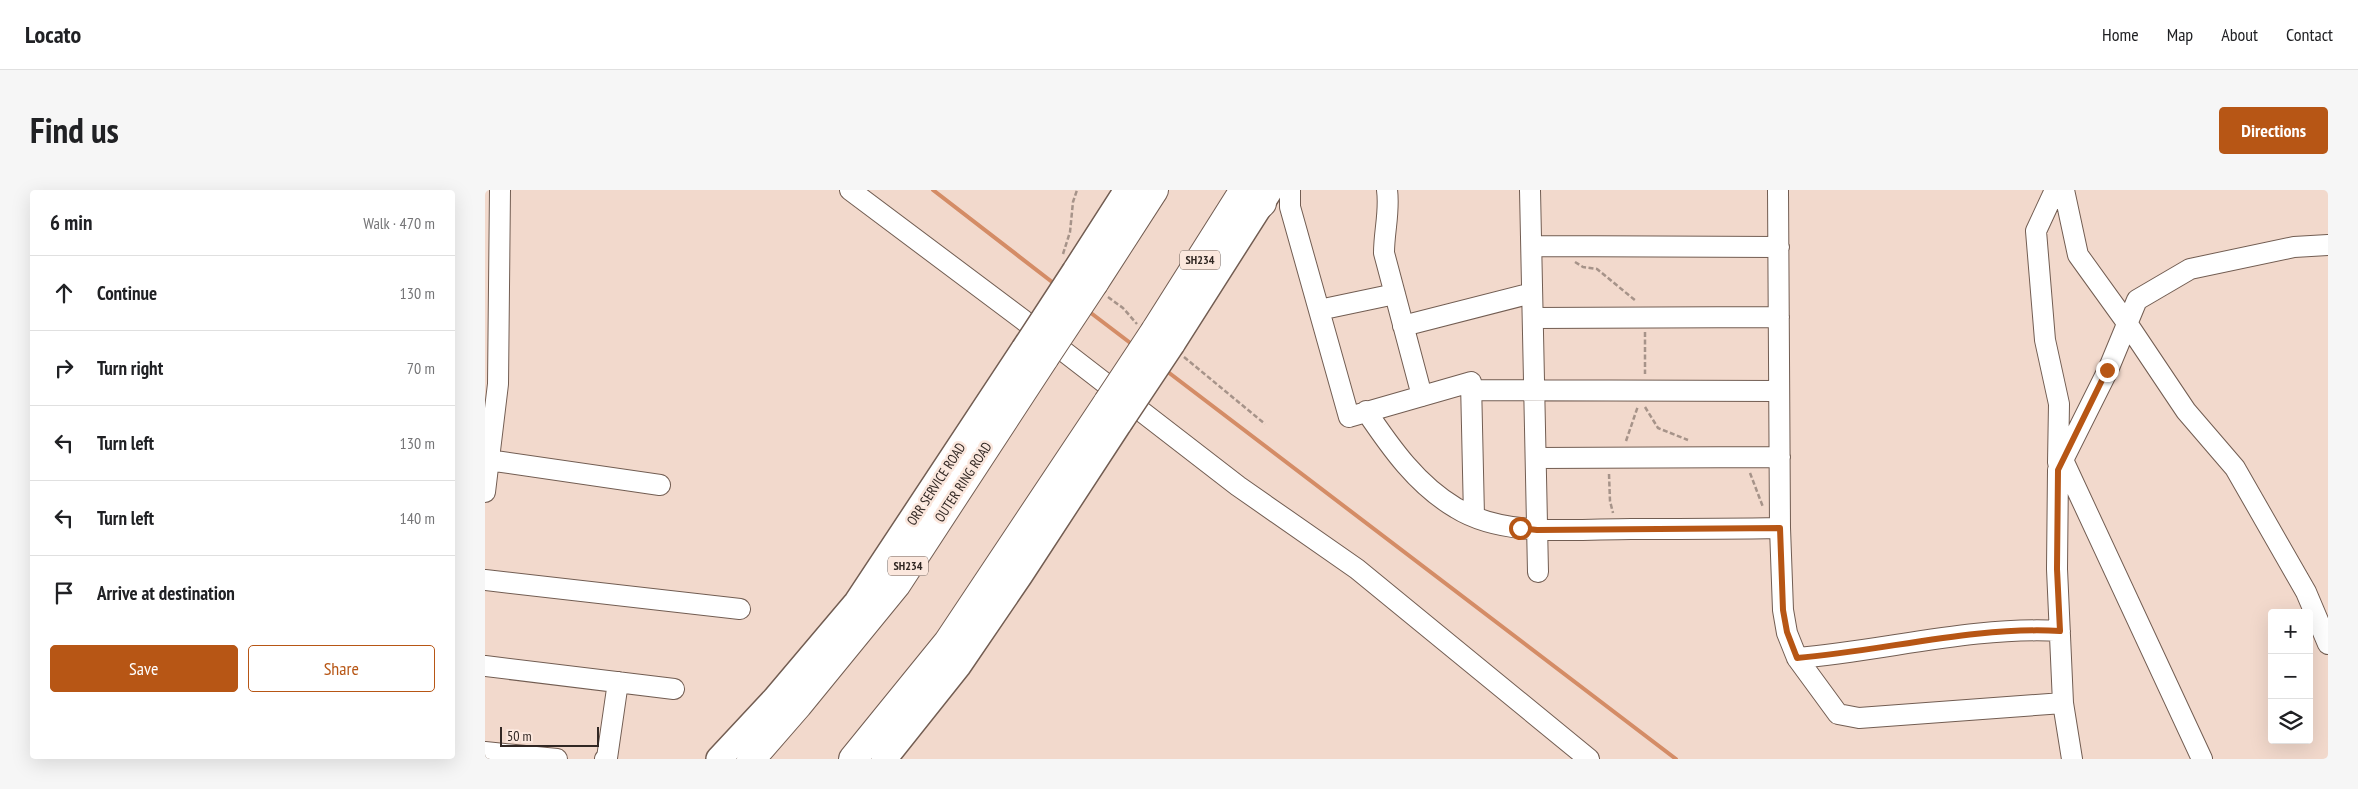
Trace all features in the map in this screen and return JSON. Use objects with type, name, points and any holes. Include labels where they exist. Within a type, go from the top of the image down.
[{"type":"highway","name":"OUTER RING ROAD","points":[[751,759],[804,698],[896,585],[1035,353],[1144,193]]},
{"type":"highway","name":"SH234","points":[[853,759],[959,627],[1114,412],[1164,338],[1202,258],[1259,194]]},
{"type":"main road","points":[[1164,338],[1259,194]]},
{"type":"main road","name":"ORR SERVICE ROAD","points":[[719,759],[775,699],[857,602],[1035,353]]},
{"type":"main road","points":[[884,759],[958,666],[1026,568],[1114,412]]},
{"type":"street","points":[[485,492],[500,190]]},
{"type":"street","points":[[850,190],[1022,319],[1238,486],[1357,569],[1589,759]]},
{"type":"street","points":[[1290,190],[1290,207],[1349,417],[1471,382],[1474,516]]},
{"type":"street","points":[[1387,190],[1389,211],[1384,236],[1384,253],[1422,396]]},
{"type":"street","points":[[1531,190],[1538,572]]},
{"type":"street","points":[[1778,190],[1780,528],[1783,610],[1787,632],[1797,658],[1838,714],[1851,717],[2063,702]]},
{"type":"street","points":[[2055,190],[2036,231],[2045,340],[2059,404],[2060,465],[2057,569],[2063,702],[2072,759]]},
{"type":"street","points":[[2064,190],[2078,255],[2127,323],[2186,411],[2235,468],[2306,592],[2328,644]]},
{"type":"street","points":[[1532,246],[1779,247]]},
{"type":"street","points":[[2060,465],[2107,370],[2137,300],[2189,269],[2295,247],[2328,246]]},
{"type":"street","points":[[1319,310],[1395,294]]},
{"type":"street","points":[[1403,326],[1533,294]]},
{"type":"street","points":[[1533,318],[1779,317]]},
{"type":"street","points":[[1471,390],[1779,391]]},
{"type":"street","points":[[1366,411],[1397,456],[1424,484],[1457,509],[1474,516],[1520,528],[1537,530],[1780,528]]},
{"type":"street","points":[[487,453],[660,485]]},
{"type":"street","points":[[1535,458],[1780,457]]},
{"type":"street","points":[[2060,465],[2202,759]]},
{"type":"street","points":[[485,580],[740,609]]},
{"type":"street","points":[[1797,658],[2034,629],[2060,631]]},
{"type":"street","points":[[485,666],[674,689]]},
{"type":"street","points":[[605,759],[607,758],[619,682]]},
{"type":"street","points":[[485,752],[557,759]]},
{"type":"path","points":[[1557,246],[1567,258],[1583,267],[1597,270],[1633,298],[1642,309],[1645,318],[1646,370],[1642,390],[1630,434],[1609,467],[1609,501],[1613,510],[1611,529]]},
{"type":"waterway","points":[[933,190],[1056,285]]},
{"type":"waterway","points":[[1087,310],[1133,345]]},
{"type":"waterway","points":[[1164,369],[1676,759]]},
{"type":"route","points":[[1520,528],[1537,530],[1780,528],[1783,610],[1787,632],[1797,658],[1981,634],[2034,629],[2060,631],[2057,569],[2058,470],[2107,370]]}]
